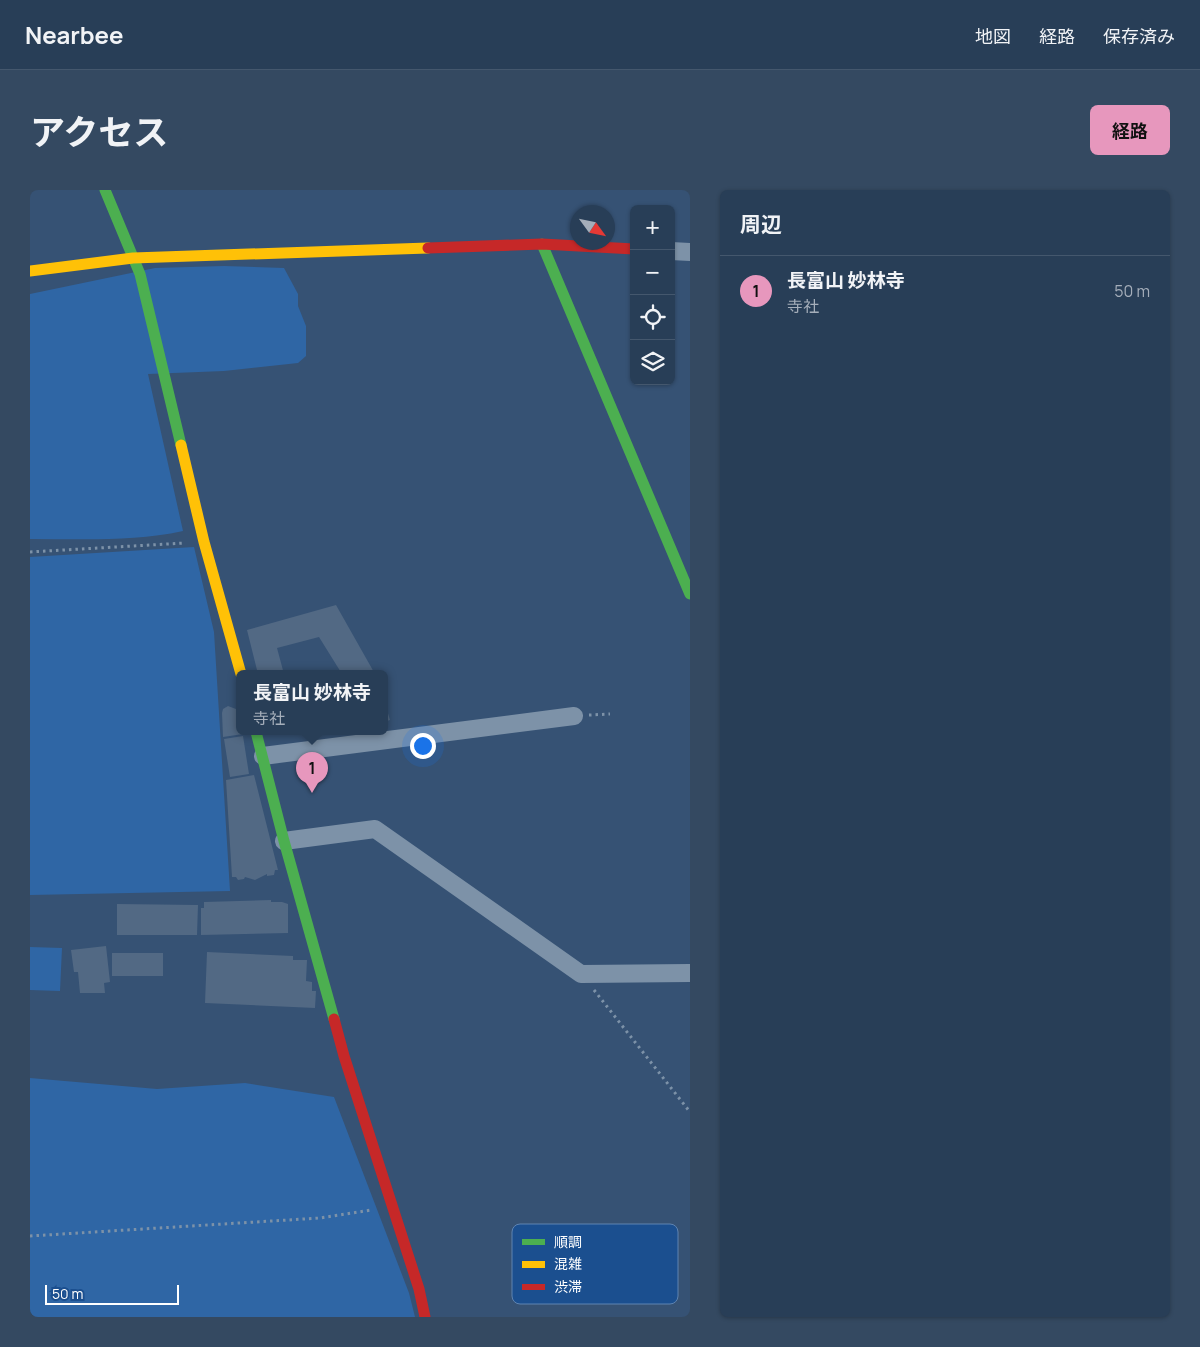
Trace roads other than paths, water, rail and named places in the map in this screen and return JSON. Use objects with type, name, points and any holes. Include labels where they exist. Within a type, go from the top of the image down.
[{"type":"street","points":[[105,190],[140,274],[204,542],[239,670]]},
{"type":"street","points":[[542,244],[690,594]]},
{"type":"street","points":[[30,271],[133,258],[542,244],[630,249]]},
{"type":"street","points":[[675,251],[690,252]]},
{"type":"street","points":[[263,756],[574,716]]},
{"type":"street","points":[[257,735],[284,842],[344,1056],[419,1289],[425,1317]]},
{"type":"street","points":[[284,842],[375,829],[581,974],[690,973]]},
{"type":"place","name":"長富山 妙林寺","points":[[312,793]]}]
